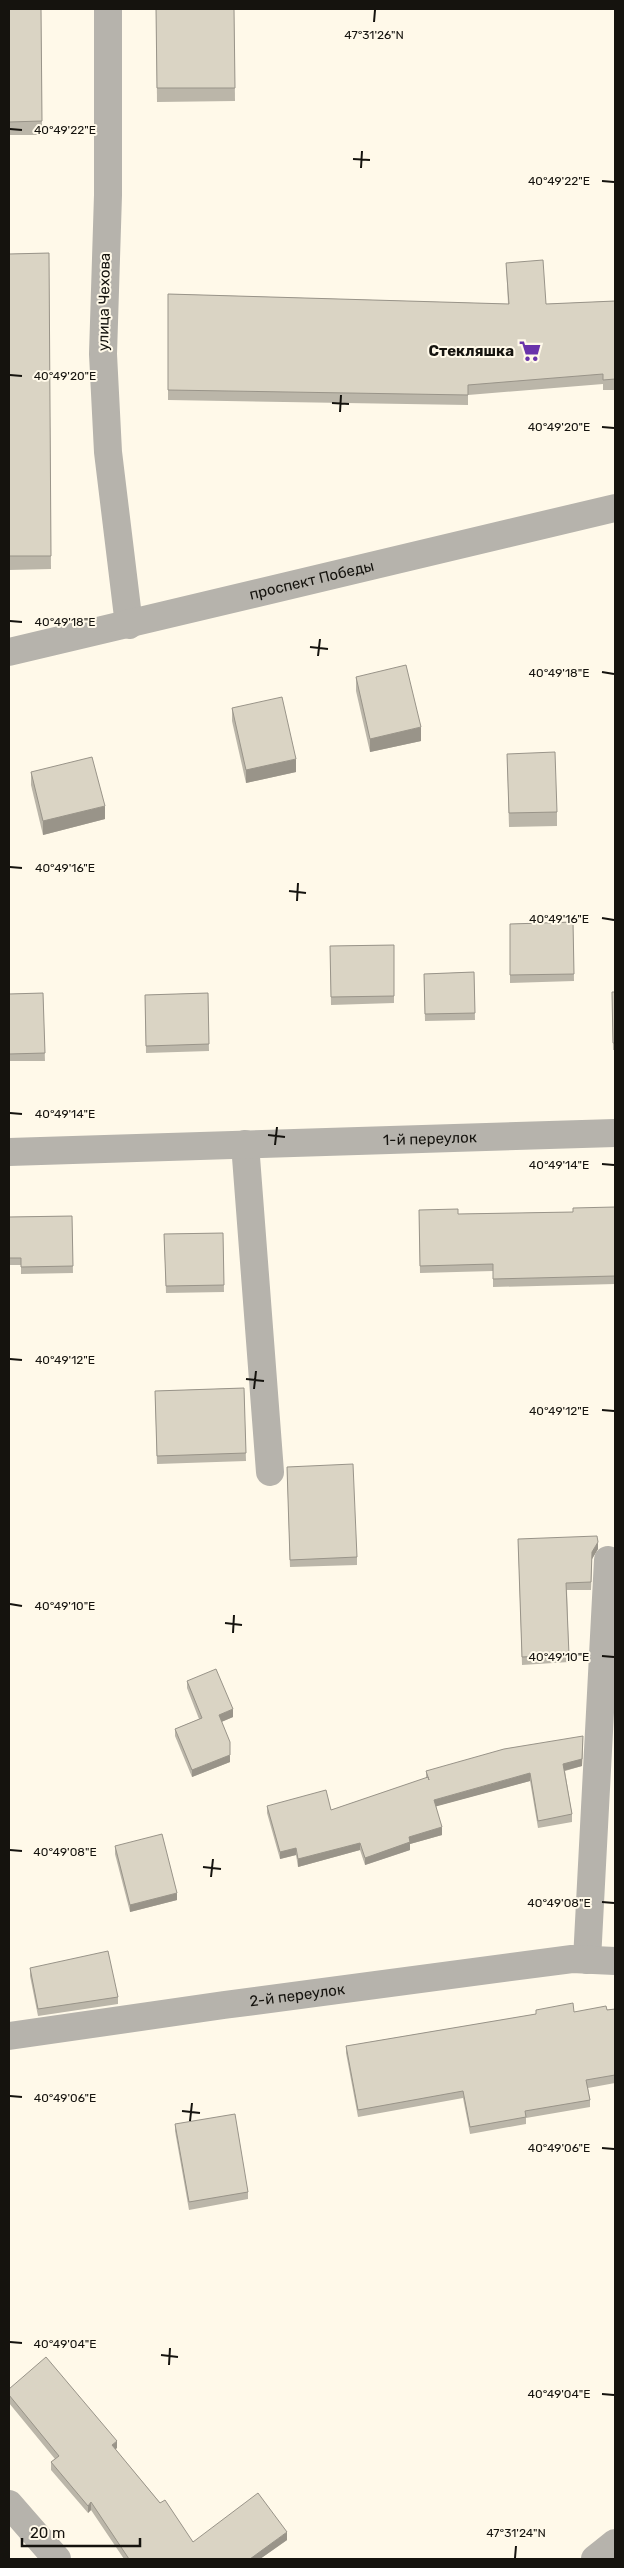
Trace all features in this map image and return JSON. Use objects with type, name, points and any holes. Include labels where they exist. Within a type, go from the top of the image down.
[{"type":"street","name":"улица Чехова","points":[[108,9],[108,195],[103,354],[108,452],[129,625]]},
{"type":"street","name":"проспект Победы","points":[[9,652],[615,508]]},
{"type":"street","name":"1-й переулок","points":[[9,1152],[615,1133]]},
{"type":"street","points":[[245,1144],[270,1472]]},
{"type":"street","points":[[587,1960],[608,1560]]},
{"type":"street","name":"2-й переулок","points":[[9,2036],[224,2004],[572,1959],[615,1961]]},
{"type":"street","points":[[9,2504],[57,2559]]},
{"type":"street","points":[[595,2559],[615,2543]]},
{"type":"building","points":[[9,9],[41,9],[42,121],[9,122]]},
{"type":"building","points":[[156,9],[234,9],[235,88],[157,88]]},
{"type":"building","points":[[49,253],[51,556],[9,556],[9,254]]},
{"type":"building","points":[[543,260],[546,304],[615,301],[615,379],[603,380],[603,374],[468,385],[468,395],[168,390],[168,294],[509,304],[506,263]]},
{"type":"building","points":[[406,665],[421,727],[370,739],[356,677]]},
{"type":"building","points":[[282,697],[296,759],[246,770],[232,708]]},
{"type":"building","points":[[555,752],[557,812],[509,813],[507,754]]},
{"type":"building","points":[[92,757],[105,806],[43,821],[31,772]]},
{"type":"building","points":[[573,922],[574,974],[510,975],[510,924]]},
{"type":"building","points":[[394,945],[394,996],[331,997],[330,946]]},
{"type":"building","points":[[474,972],[475,1013],[425,1014],[424,974]]},
{"type":"building","points":[[612,992],[615,992],[615,1043],[613,1043]]},
{"type":"building","points":[[43,993],[45,1053],[9,1054],[9,994]]},
{"type":"building","points":[[208,993],[209,1044],[146,1046],[145,995]]},
{"type":"building","points":[[615,1207],[615,1276],[493,1279],[493,1264],[420,1266],[419,1210],[458,1209],[458,1214],[573,1212],[573,1208]]},
{"type":"building","points":[[72,1216],[73,1266],[21,1267],[21,1258],[9,1258],[9,1217]]},
{"type":"building","points":[[223,1233],[224,1285],[166,1286],[164,1234]]},
{"type":"building","points":[[244,1388],[246,1453],[157,1456],[155,1391]]},
{"type":"building","points":[[353,1464],[357,1557],[290,1560],[287,1467]]},
{"type":"building","points":[[597,1536],[598,1542],[592,1552],[591,1582],[566,1583],[569,1655],[522,1657],[518,1539]]},
{"type":"building","points":[[216,1669],[233,1709],[219,1715],[230,1742],[230,1755],[192,1770],[175,1729],[202,1718],[187,1681]]},
{"type":"building","points":[[583,1736],[582,1759],[563,1764],[572,1814],[538,1821],[530,1773],[434,1800],[442,1827],[409,1837],[410,1842],[365,1858],[360,1843],[298,1859],[296,1848],[280,1852],[267,1806],[326,1790],[331,1810],[428,1777],[426,1771],[504,1749]]},
{"type":"building","points":[[162,1834],[177,1893],[130,1905],[115,1846]]},
{"type":"building","points":[[108,1951],[118,1997],[38,2009],[30,1968]]},
{"type":"building","points":[[573,2003],[574,2012],[606,2006],[607,2010],[615,2009],[615,2075],[586,2080],[590,2100],[525,2111],[526,2117],[470,2127],[463,2091],[358,2110],[346,2046],[536,2014],[536,2010]]},
{"type":"building","points":[[235,2114],[248,2192],[189,2202],[175,2124]]},
{"type":"building","points":[[46,2357],[117,2441],[112,2445],[160,2503],[165,2500],[193,2542],[258,2493],[287,2532],[250,2559],[129,2559],[91,2502],[88,2506],[51,2462],[59,2456],[9,2395],[9,2389]]},
{"type":"place","name":"Стекляшка","points":[[530,351]]}]
